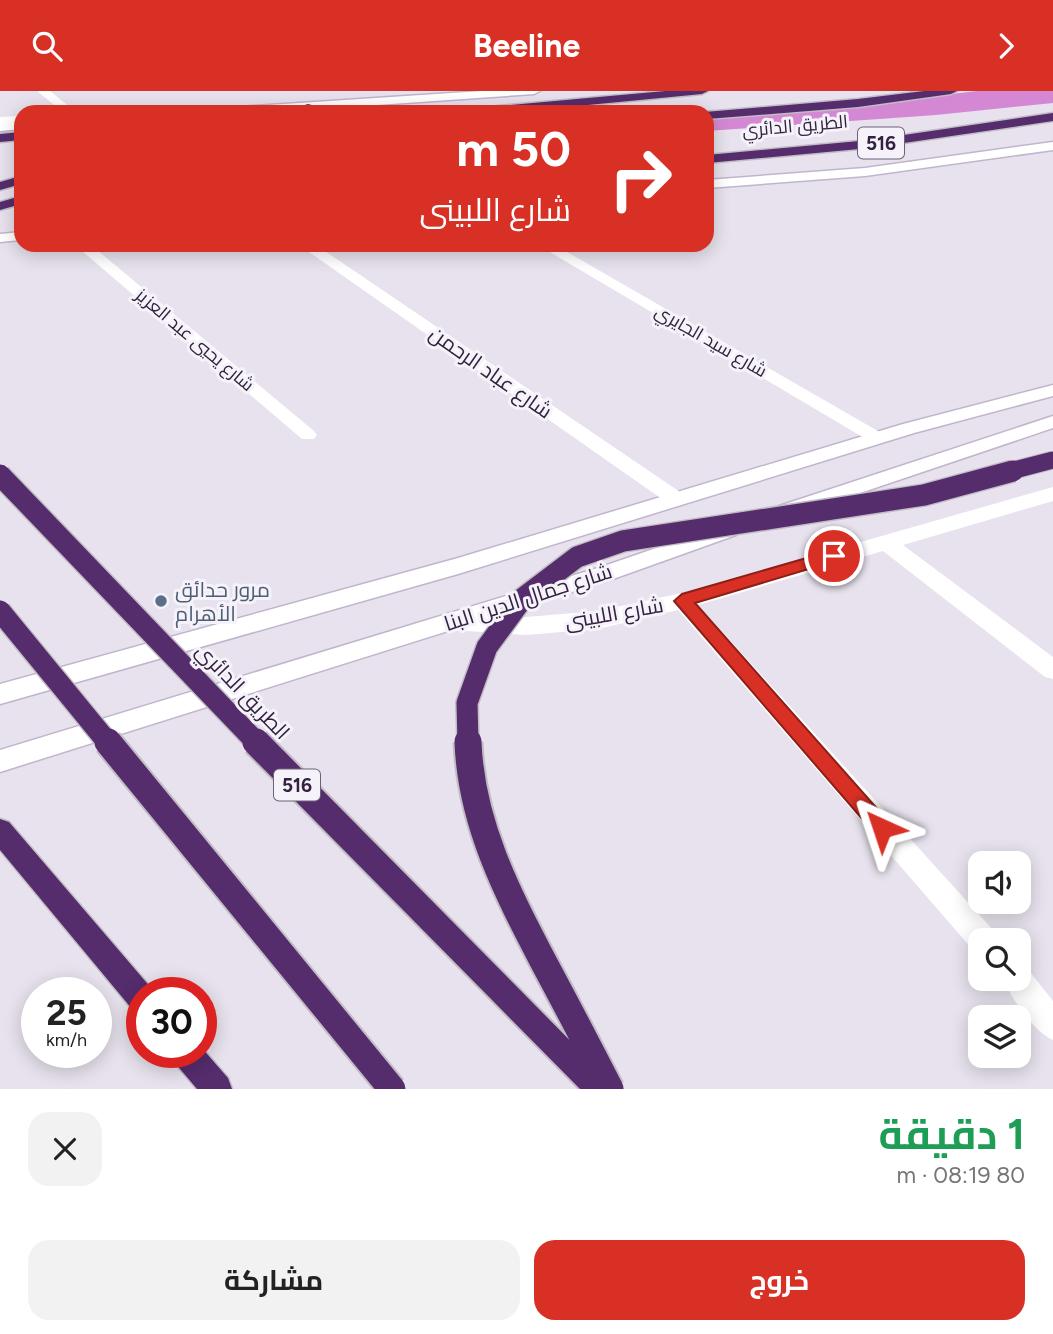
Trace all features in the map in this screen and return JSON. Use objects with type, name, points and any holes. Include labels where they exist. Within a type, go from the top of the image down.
[{"type":"highway","points":[[552,105],[702,91]]},
{"type":"highway","points":[[714,114],[858,103],[951,91]]},
{"type":"highway","name":"الطريق الدائري","points":[[714,158],[870,144],[1053,117]]},
{"type":"highway","points":[[610,1089],[514,905],[484,837],[469,769],[467,703],[487,646],[523,599],[555,573],[577,557],[623,541],[925,495],[1053,460]]},
{"type":"highway","name":"الطريق الدائري","points":[[0,475],[294,782],[599,1089]]},
{"type":"highway","points":[[0,611],[392,1089]]},
{"type":"highway","points":[[0,831],[126,980]]},
{"type":"highway","points":[[199,1068],[217,1089]]},
{"type":"main road","points":[[43,91],[61,105]]},
{"type":"main road","points":[[348,105],[534,91]]},
{"type":"main road","points":[[714,183],[865,172],[1053,146]]},
{"type":"main road","name":"شارع يحيي عبد العزيز","points":[[90,252],[308,435]]},
{"type":"main road","name":"شارع عباد الرحمن","points":[[316,252],[676,499]]},
{"type":"main road","name":"شارع سيد الجايري","points":[[557,252],[877,438]]},
{"type":"main road","points":[[0,694],[458,566],[877,438],[1053,390]]},
{"type":"main road","name":"شارع جمال الدين البنا","points":[[0,761],[606,573],[1053,422]]},
{"type":"main road","name":"شارع اللبينى","points":[[454,621],[526,625],[598,620],[682,601],[1053,494]]},
{"type":"main road","points":[[884,541],[1053,670]]},
{"type":"main road","points":[[682,601],[972,928]]},
{"type":"main road","points":[[1027,991],[1053,1025]]},
{"type":"shaded area","points":[[977,91],[1053,91],[1053,103],[936,115],[714,131],[714,114],[893,101]]},
{"type":"place","name":"مرور حدائق الأهرام","points":[[161,601]]},
{"type":"route","points":[[834,556],[682,601],[882,828]]}]
